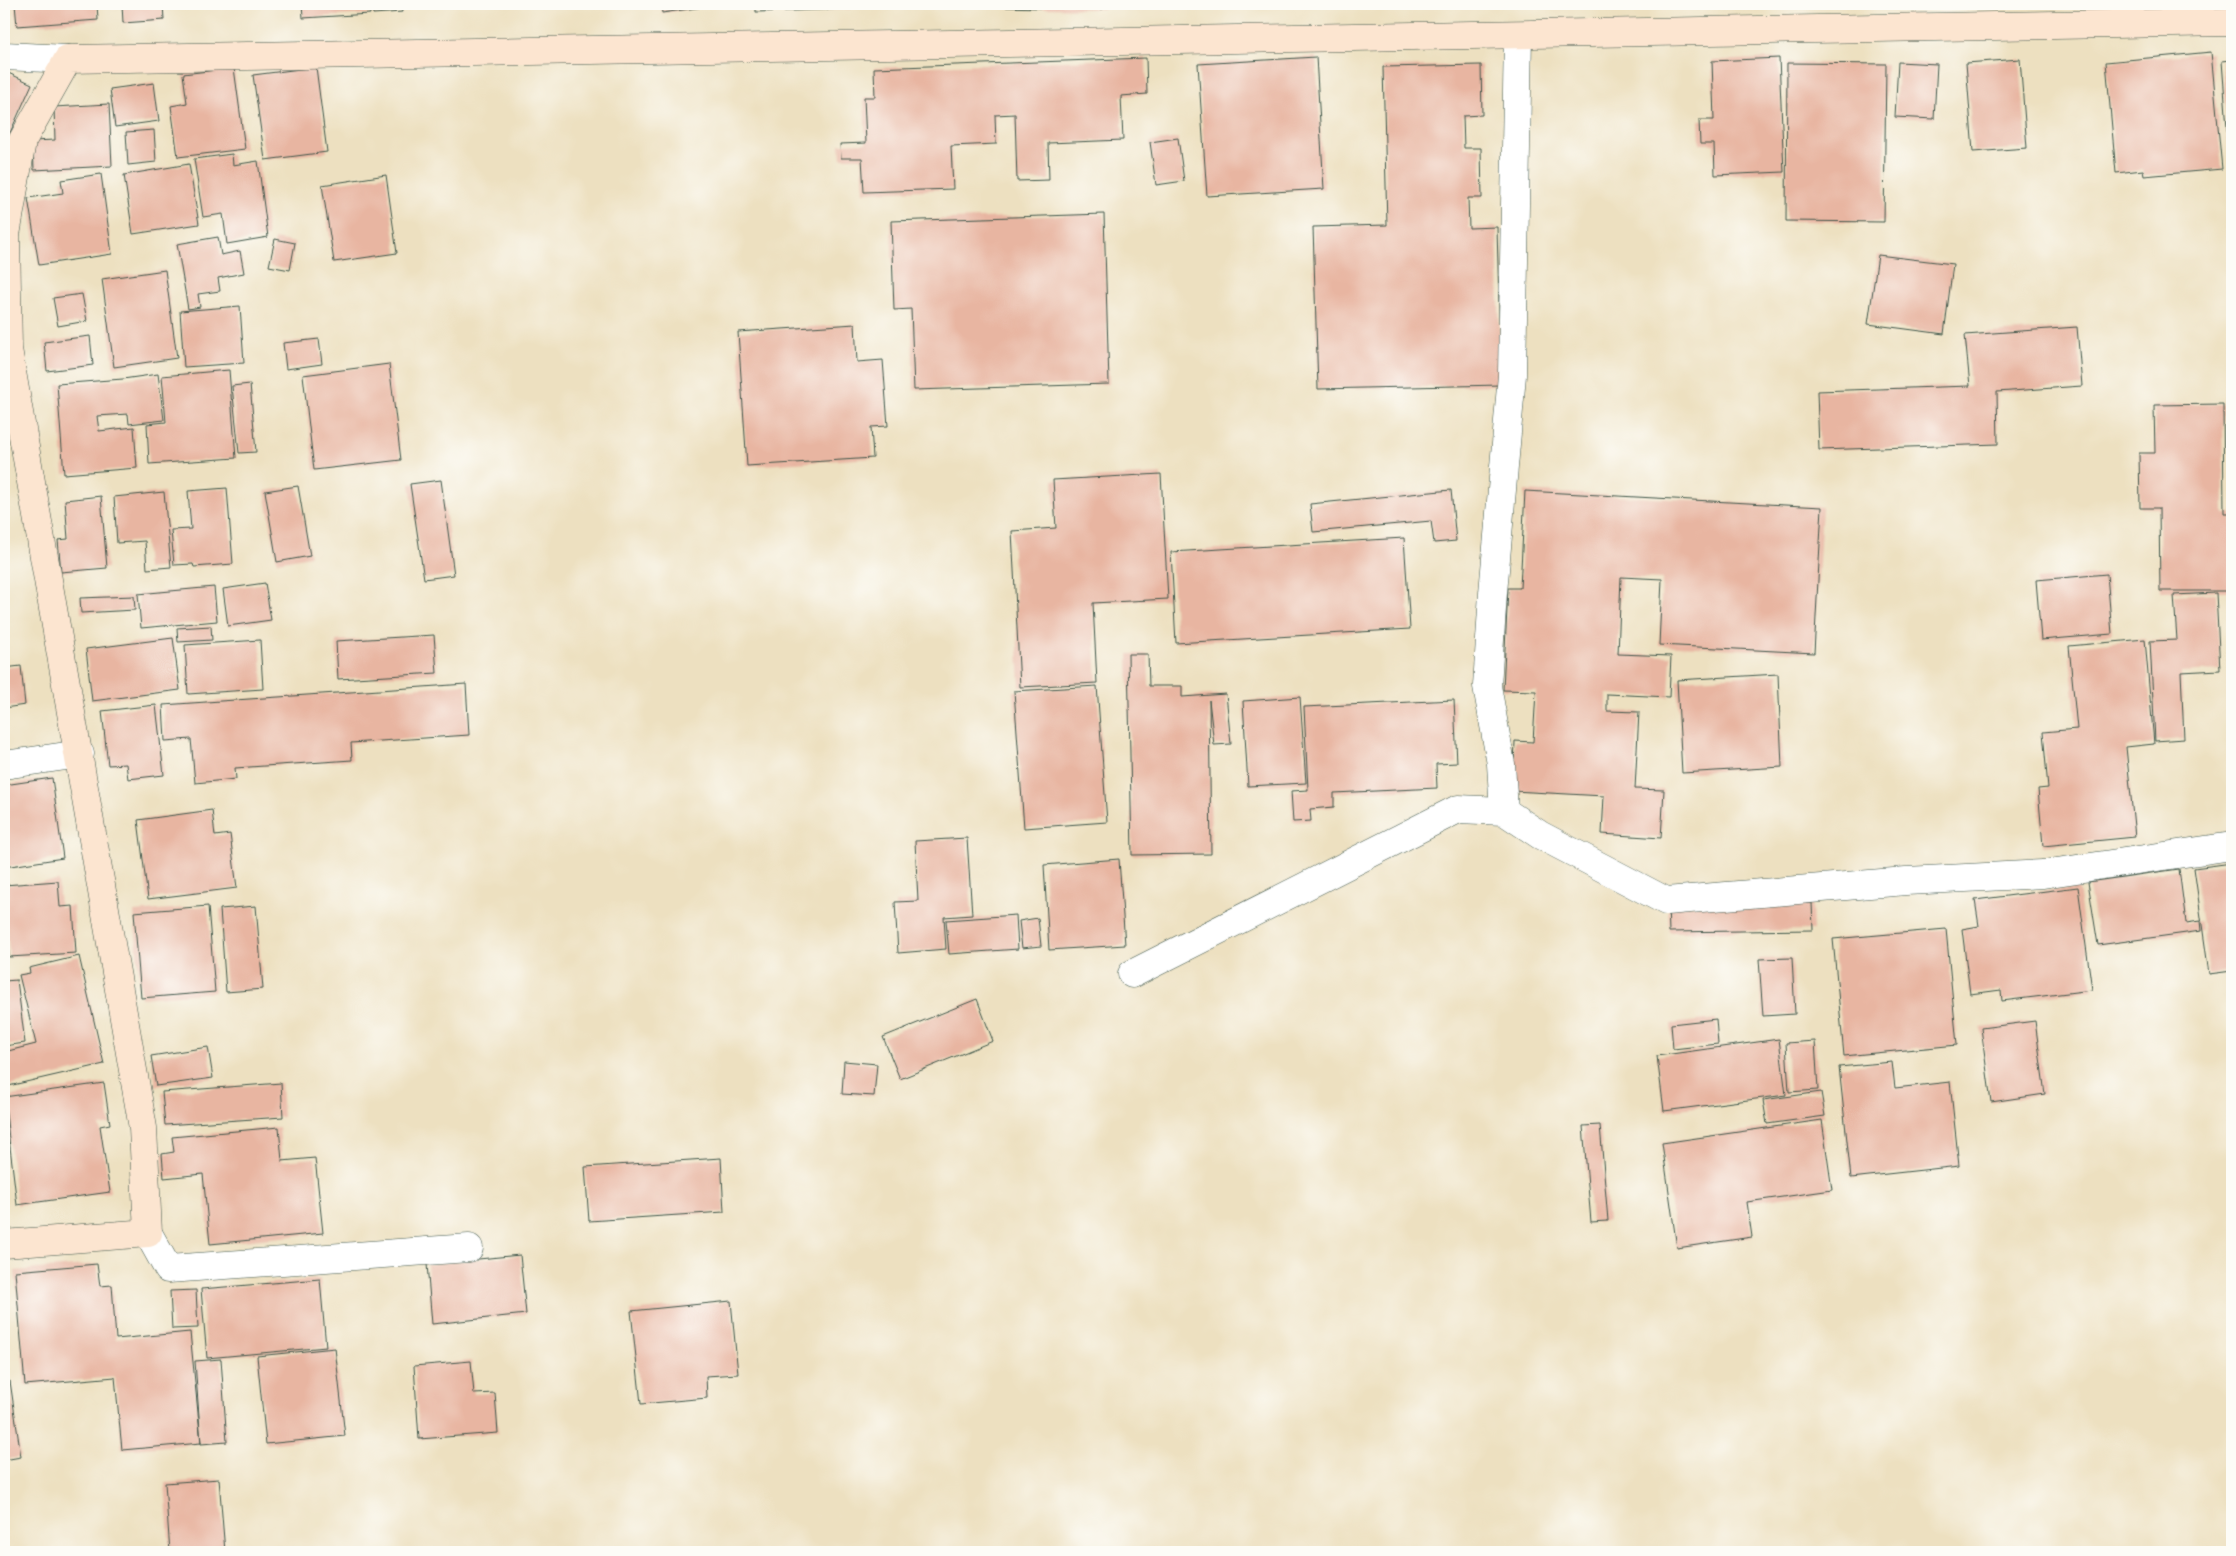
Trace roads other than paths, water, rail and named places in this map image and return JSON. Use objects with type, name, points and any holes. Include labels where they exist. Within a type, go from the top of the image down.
[{"type":"street","points":[[4,56],[68,60],[2232,22]]},
{"type":"street","points":[[1504,811],[1501,764],[1487,686],[1512,375],[1518,35]]},
{"type":"street","points":[[68,60],[22,141],[6,236],[8,349],[80,754],[143,1128],[148,1233],[168,1269],[469,1248]]},
{"type":"street","points":[[4,764],[80,754]]},
{"type":"street","points":[[1132,974],[1458,809],[1504,811],[1540,834],[1666,901],[1906,881],[2043,874],[2232,846]]},
{"type":"street","points":[[4,1244],[148,1233]]}]
